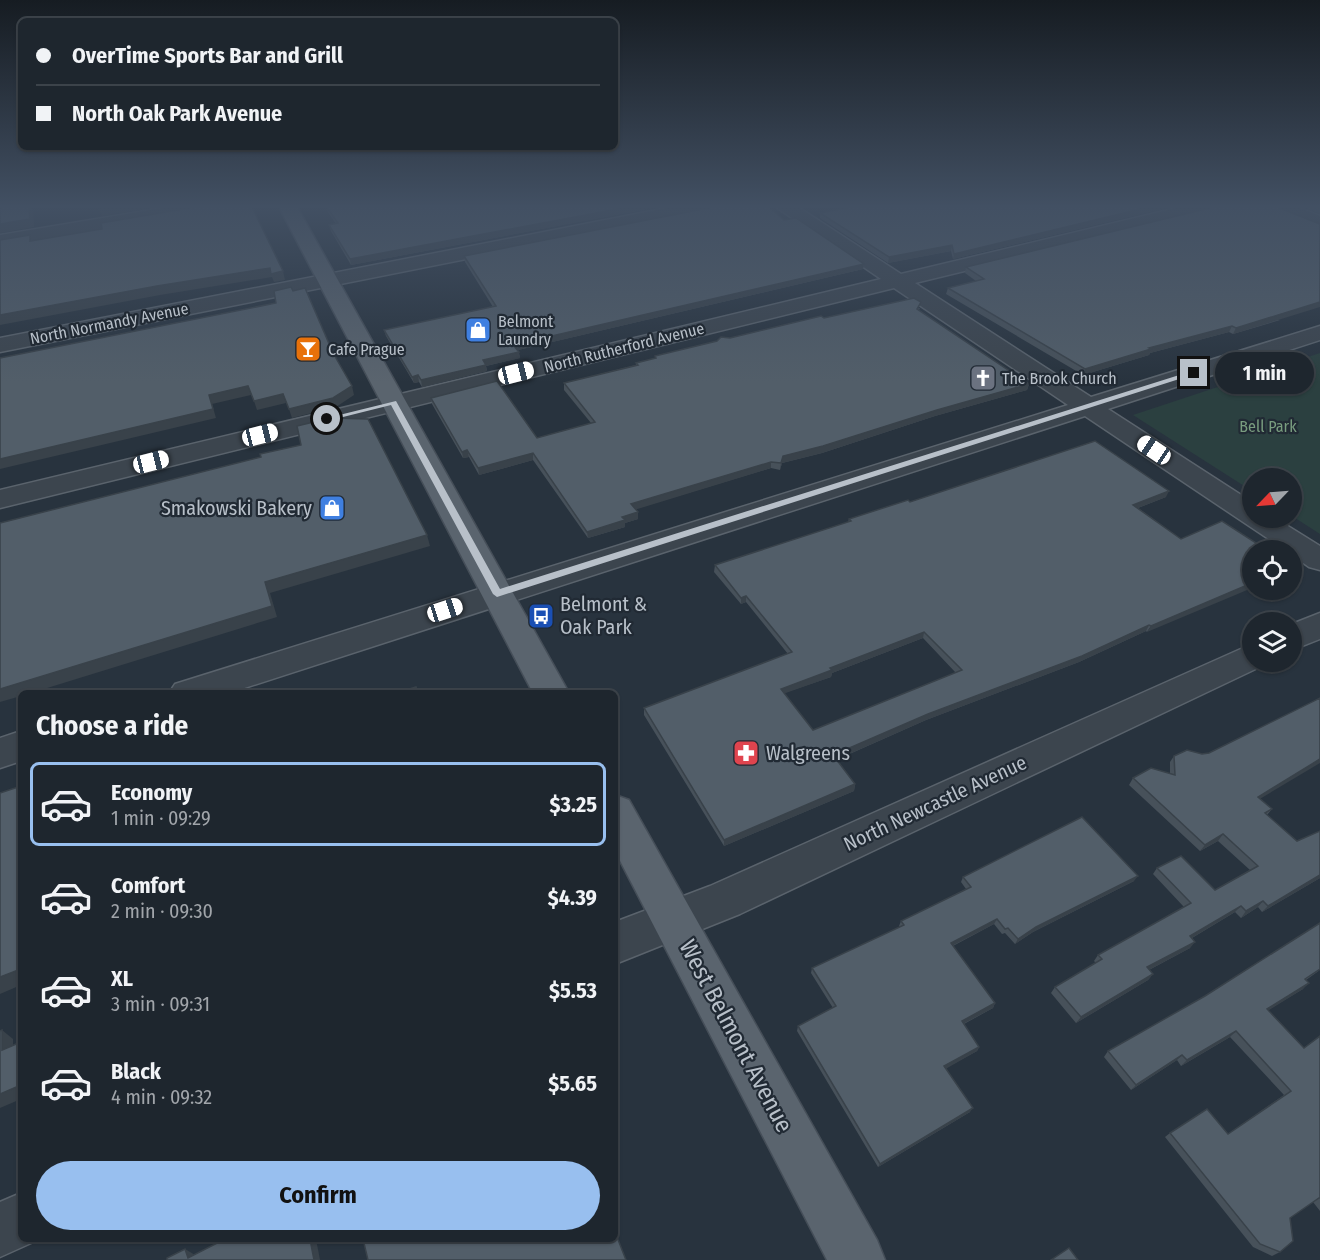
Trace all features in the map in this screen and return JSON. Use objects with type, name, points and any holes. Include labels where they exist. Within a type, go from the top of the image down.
[{"type":"main road","points":[[318,264],[549,690]]},
{"type":"main road","name":"West Belmont Avenue","points":[[618,818],[857,1260]]},
{"type":"street","name":"North Normandy Avenue","points":[[0,345],[410,264]]},
{"type":"street","points":[[871,264],[1242,508]]},
{"type":"street","name":"North Rutherford Avenue","points":[[0,499],[969,264]]},
{"type":"street","points":[[196,690],[1320,333]]},
{"type":"street","points":[[1272,528],[1320,560]]},
{"type":"street","points":[[1302,633],[1320,625]]},
{"type":"street","name":"North Newcastle Avenue","points":[[618,942],[732,897],[1242,661]]},
{"type":"street","points":[[0,753],[18,747]]},
{"type":"street","points":[[0,1230],[18,1221]]},
{"type":"green space","name":"Bell Park","points":[[1320,353],[1320,534],[1302,522],[1302,468],[1242,468],[1242,485],[1133,415]]},
{"type":"building","points":[[0,264],[280,264],[283,271],[271,274],[270,268],[0,315]]},
{"type":"building","points":[[469,264],[864,264],[513,345],[519,352],[483,360],[486,365],[421,380],[418,375],[412,377],[384,330],[496,306]]},
{"type":"building","points":[[979,264],[1320,264],[1320,302],[1236,328],[1232,326],[1149,348],[1151,349],[1085,369],[948,288],[984,279],[966,267]]},
{"type":"building","points":[[291,287],[293,291],[305,288],[333,353],[352,386],[333,398],[289,409],[283,394],[254,401],[248,386],[209,395],[213,409],[0,459],[0,358],[276,303],[274,291]]},
{"type":"building","points":[[914,298],[921,302],[917,309],[1029,384],[783,456],[781,463],[771,462],[631,504],[638,512],[622,517],[625,520],[587,532],[533,453],[478,468],[467,450],[462,452],[431,398],[497,381],[537,438],[595,422],[564,383],[638,365],[636,363],[656,358],[655,356],[717,341],[721,337],[730,338],[821,316],[824,318]]},
{"type":"building","points":[[330,418],[368,419],[427,535],[265,582],[272,606],[0,689],[0,523],[301,445],[297,426]]},
{"type":"building","points":[[1095,441],[1169,491],[1133,505],[1181,539],[1222,521],[1251,540],[1242,540],[1242,587],[1149,625],[1082,656],[928,714],[833,755],[855,784],[724,840],[644,708],[792,652],[746,596],[741,598],[715,565],[908,500],[910,502]],"holes":[[[924,632],[962,670],[813,730],[781,689]]]},
{"type":"building","points":[[1320,698],[1320,759],[1258,797],[1272,809],[1265,813],[1297,841],[1320,831],[1320,875],[1268,906],[1263,901],[1246,911],[1241,906],[1190,936],[1195,942],[1147,967],[1153,974],[1081,1017],[1055,987],[1102,959],[1098,955],[1191,903],[1157,868],[1181,856],[1215,890],[1258,866],[1223,834],[1205,845],[1133,778],[1151,768],[1175,775],[1174,756],[1187,750],[1202,754],[1209,753]]},
{"type":"building","points":[[18,787],[18,970],[0,977],[0,793]]},
{"type":"building","points":[[1082,817],[1138,876],[1036,927],[1018,939],[997,919],[951,943],[995,1003],[962,1021],[979,1047],[944,1066],[973,1108],[880,1164],[798,1026],[836,1006],[812,968],[904,925],[901,921],[971,887],[963,877]]},
{"type":"building","points":[[1320,923],[1320,969],[1305,979],[1309,983],[1267,1009],[1304,1048],[1320,1036],[1320,1198],[1290,1218],[1293,1241],[1280,1252],[1260,1244],[1170,1133],[1207,1109],[1228,1134],[1291,1091],[1236,1031],[1187,1060],[1182,1055],[1136,1085],[1108,1051],[1205,996]]},
{"type":"building","points":[[2,1030],[2,1050],[18,1043],[18,1086],[0,1094],[0,1031]]},
{"type":"building","points":[[618,1240],[626,1260],[368,1260],[364,1242],[618,1242]]},
{"type":"building","points":[[219,1242],[311,1242],[314,1260],[167,1260],[185,1249],[188,1258]]},
{"type":"building","points":[[1069,1248],[1078,1260],[1051,1260]]},
{"type":"place","name":"Belmont Laundry","points":[[478,330]]},
{"type":"place","name":"Cafe Prague","points":[[308,349]]},
{"type":"place","name":"The Brook Church","points":[[983,378]]},
{"type":"place","name":"Smakowski Bakery","points":[[332,508]]},
{"type":"place","name":"Belmont & Oak Park","points":[[541,616]]},
{"type":"place","name":"Walgreens","points":[[746,753]]},
{"type":"route","points":[[327,419],[393,403],[497,594],[1194,373]]}]
